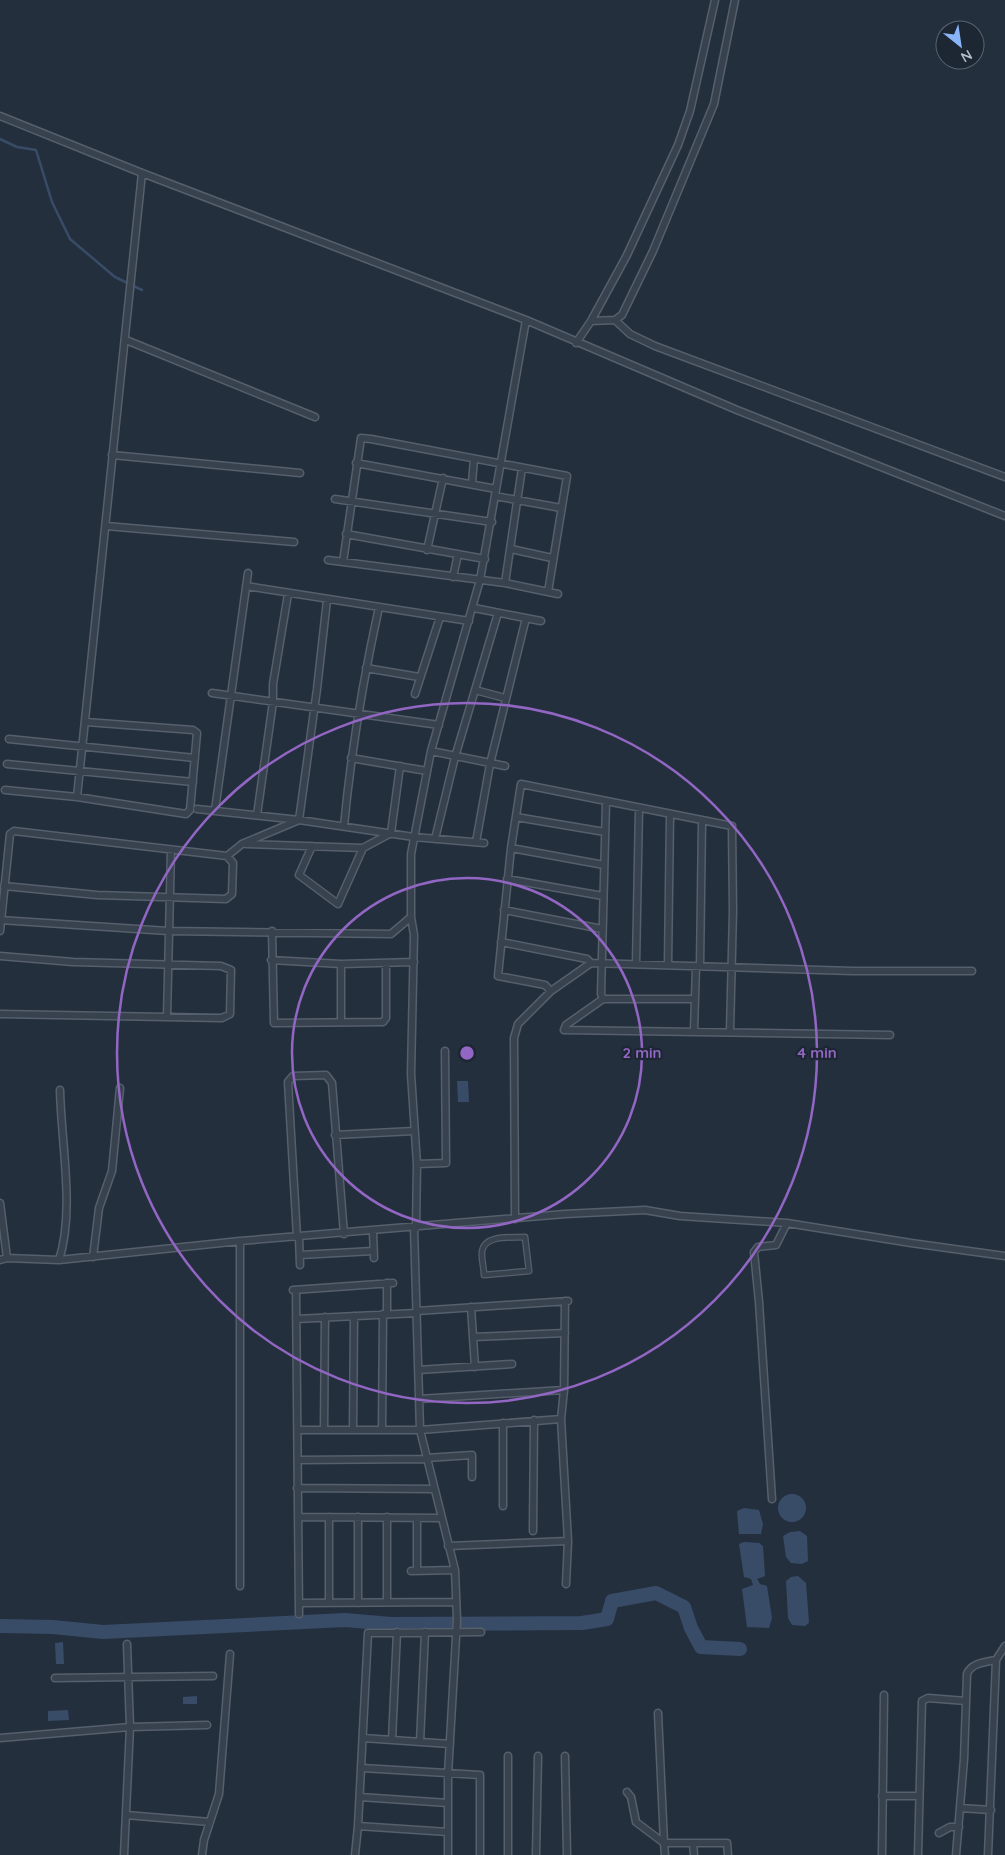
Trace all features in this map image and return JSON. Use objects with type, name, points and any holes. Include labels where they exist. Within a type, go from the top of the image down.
[{"type":"street","points":[[576,342],[591,322],[640,229],[678,145],[690,111],[715,0]]},
{"type":"street","points":[[591,322],[616,320],[622,314],[653,251],[714,104],[735,0]]},
{"type":"street","points":[[0,116],[142,173],[526,320],[745,413],[1005,516]]},
{"type":"street","points":[[77,797],[142,173]]},
{"type":"street","points":[[448,1855],[448,1774],[457,1620],[455,1570],[420,1430],[415,1228],[417,1164],[412,1074],[414,935],[411,917],[410,867],[431,751],[474,608],[485,559],[526,320]]},
{"type":"street","points":[[616,320],[630,334],[655,346],[1005,477]]},
{"type":"street","points":[[126,340],[315,417]]},
{"type":"street","points":[[343,562],[361,438],[567,476],[552,558],[548,592]]},
{"type":"street","points":[[112,455],[300,473]]},
{"type":"street","points":[[472,483],[474,460]]},
{"type":"street","points":[[356,463],[496,488]]},
{"type":"street","points":[[505,583],[522,468]]},
{"type":"street","points":[[427,550],[443,478]]},
{"type":"street","points":[[495,496],[561,508]]},
{"type":"street","points":[[335,499],[492,522]]},
{"type":"street","points":[[106,526],[294,542]]},
{"type":"street","points":[[346,534],[485,559]]},
{"type":"street","points":[[511,549],[552,558]]},
{"type":"street","points":[[453,577],[458,554]]},
{"type":"street","points":[[328,560],[505,583],[558,594]]},
{"type":"street","points":[[215,810],[248,573]]},
{"type":"street","points":[[246,586],[469,621]]},
{"type":"street","points":[[257,815],[273,702],[273,684],[288,594]]},
{"type":"street","points":[[299,820],[315,708],[327,600]]},
{"type":"street","points":[[344,826],[351,758],[378,608]]},
{"type":"street","points":[[474,608],[541,621]]},
{"type":"street","points":[[435,839],[455,757],[498,613]]},
{"type":"street","points":[[414,694],[440,617]]},
{"type":"street","points":[[197,809],[299,820],[414,837],[480,842],[490,764],[526,618]]},
{"type":"street","points":[[366,668],[419,678]]},
{"type":"street","points":[[475,690],[506,698]]},
{"type":"street","points":[[212,694],[439,725]]},
{"type":"street","points":[[5,790],[77,797],[186,814],[190,810],[198,737],[193,730],[86,722]]},
{"type":"street","points":[[9,739],[195,758]]},
{"type":"street","points":[[431,751],[505,766]]},
{"type":"street","points":[[351,758],[427,771]]},
{"type":"street","points":[[7,764],[193,782]]},
{"type":"street","points":[[391,833],[400,766]]},
{"type":"street","points":[[551,991],[545,985],[498,976],[511,848],[521,784],[702,822],[732,826],[733,911],[730,1032]]},
{"type":"street","points":[[603,999],[601,994],[601,963],[606,802]]},
{"type":"street","points":[[636,964],[639,808]]},
{"type":"street","points":[[668,966],[670,814]]},
{"type":"street","points":[[516,817],[605,832]]},
{"type":"street","points":[[227,856],[242,844],[299,820]]},
{"type":"street","points":[[694,1031],[698,966],[702,822]]},
{"type":"street","points":[[0,932],[4,886],[10,834],[14,831],[227,856],[233,863],[232,894],[229,898],[97,895],[4,886]]},
{"type":"street","points":[[242,844],[363,848],[391,833]]},
{"type":"street","points":[[312,846],[299,875],[338,904],[363,848]]},
{"type":"street","points":[[511,848],[604,864]]},
{"type":"street","points":[[167,1017],[171,850]]},
{"type":"street","points":[[508,880],[603,896]]},
{"type":"street","points":[[504,910],[602,930]]},
{"type":"street","points":[[1,920],[168,931],[391,934],[411,917]]},
{"type":"street","points":[[272,931],[271,960],[274,1023],[383,1022],[386,1018],[386,963]]},
{"type":"street","points":[[501,942],[587,959],[591,963]]},
{"type":"street","points":[[0,956],[73,962],[227,966],[231,970],[228,1016],[222,1018],[0,1014]]},
{"type":"street","points":[[271,960],[341,964],[414,962]]},
{"type":"street","points":[[515,1219],[514,1038],[518,1024],[551,991],[591,963],[853,971],[972,971]]},
{"type":"street","points":[[341,964],[341,1022]]},
{"type":"street","points":[[695,999],[603,999],[566,1025],[564,1030],[890,1035]]},
{"type":"street","points":[[417,1164],[446,1163],[445,1051]]},
{"type":"street","points":[[300,1265],[288,1082],[290,1078],[326,1075],[332,1083],[344,1234]]},
{"type":"street","points":[[93,1257],[100,1208],[112,1171],[120,1088]]},
{"type":"street","points":[[59,1260],[64,1244],[67,1213],[60,1090]]},
{"type":"street","points":[[335,1135],[414,1131]]},
{"type":"street","points":[[0,1203],[4,1259],[59,1260],[240,1241],[645,1210],[680,1216],[788,1223],[911,1244],[1005,1256]]},
{"type":"street","points":[[772,1499],[754,1252],[758,1247],[776,1245],[788,1223]]},
{"type":"street","points":[[373,1232],[374,1258]]},
{"type":"street","points":[[525,1237],[529,1271],[484,1275],[482,1250],[486,1243],[493,1239],[525,1237]]},
{"type":"street","points":[[240,1241],[240,1586]]},
{"type":"street","points":[[300,1255],[374,1251]]},
{"type":"street","points":[[300,1614],[294,1290],[390,1283],[385,1314],[382,1430]]},
{"type":"street","points":[[296,1319],[566,1301],[564,1390],[561,1420],[568,1541],[566,1584]]},
{"type":"street","points":[[471,1307],[475,1367]]},
{"type":"street","points":[[353,1430],[354,1316]]},
{"type":"street","points":[[324,1430],[325,1317]]},
{"type":"street","points":[[473,1337],[565,1333]]},
{"type":"street","points":[[418,1370],[512,1364]]},
{"type":"street","points":[[419,1399],[564,1390]]},
{"type":"street","points":[[298,1430],[420,1430],[534,1420],[561,1420]]},
{"type":"street","points":[[533,1531],[534,1420]]},
{"type":"street","points":[[503,1423],[503,1506]]},
{"type":"street","points":[[298,1460],[427,1458],[472,1455],[472,1477]]},
{"type":"street","points":[[298,1488],[434,1489]]},
{"type":"street","points":[[299,1517],[441,1518]]},
{"type":"street","points":[[329,1517],[329,1602]]},
{"type":"street","points":[[358,1517],[358,1603]]},
{"type":"street","points":[[387,1517],[387,1602]]},
{"type":"street","points":[[417,1518],[414,1571],[455,1570]]},
{"type":"street","points":[[448,1546],[568,1541]]},
{"type":"street","points":[[299,1602],[456,1602]]},
{"type":"street","points":[[392,1740],[397,1632]]},
{"type":"street","points":[[420,1742],[425,1632]]},
{"type":"street","points":[[355,1855],[362,1768],[368,1633],[481,1632]]},
{"type":"street","points":[[124,1855],[130,1727],[127,1644]]},
{"type":"street","points":[[988,1855],[996,1660],[1005,1646]]},
{"type":"street","points":[[202,1855],[219,1794],[230,1654]]},
{"type":"street","points":[[956,1855],[960,1827],[968,1670],[982,1663],[996,1660]]},
{"type":"street","points":[[55,1678],[214,1676]]},
{"type":"street","points":[[882,1855],[884,1695]]},
{"type":"street","points":[[918,1855],[918,1796],[922,1701],[928,1698],[966,1701]]},
{"type":"street","points":[[658,1713],[665,1855]]},
{"type":"street","points":[[0,1738],[130,1727],[207,1725]]},
{"type":"street","points":[[363,1738],[450,1744]]},
{"type":"street","points":[[508,1756],[508,1855]]},
{"type":"street","points":[[536,1855],[538,1756]]},
{"type":"street","points":[[565,1756],[567,1855]]},
{"type":"street","points":[[362,1768],[480,1776],[480,1855]]},
{"type":"street","points":[[627,1792],[631,1797],[636,1822],[664,1843],[727,1843],[728,1855]]},
{"type":"street","points":[[882,1796],[918,1796]]},
{"type":"street","points":[[360,1797],[448,1803]]},
{"type":"street","points":[[960,1808],[990,1810]]},
{"type":"street","points":[[126,1815],[210,1822]]},
{"type":"street","points":[[358,1826],[448,1832]]},
{"type":"street","points":[[939,1833],[950,1827],[960,1827]]},
{"type":"street","points":[[693,1843],[694,1855]]},
{"type":"water","points":[[457,1081],[468,1081],[469,1102],[458,1102]]},
{"type":"water","points":[[792,1494],[802,1498],[806,1508],[802,1518],[792,1522],[782,1518],[778,1508],[782,1498]]},
{"type":"water","points":[[744,1508],[759,1510],[763,1524],[761,1534],[739,1534],[737,1511]]},
{"type":"water","points":[[800,1531],[807,1536],[808,1561],[802,1564],[791,1563],[786,1557],[783,1536],[790,1532]]},
{"type":"water","points":[[744,1542],[759,1543],[763,1546],[765,1576],[757,1579],[760,1584],[767,1586],[772,1618],[769,1628],[747,1627],[742,1589],[753,1585],[751,1579],[744,1577],[739,1544]]},
{"type":"water","points":[[798,1576],[806,1583],[809,1623],[805,1626],[792,1625],[788,1618],[786,1581],[791,1577]]},
{"type":"water","points":[[63,1642],[64,1664],[56,1664],[55,1643]]},
{"type":"water","points":[[197,1696],[197,1704],[183,1704],[183,1697]]},
{"type":"water","points":[[68,1710],[69,1720],[48,1721],[48,1711]]},
{"type":"waterway","points":[[0,139],[17,147],[36,150],[52,202],[70,239],[115,277],[142,290]]},
{"type":"waterway","points":[[0,1626],[53,1627],[103,1632],[345,1620],[391,1624],[582,1623],[607,1619],[612,1601],[656,1593],[684,1607],[691,1628],[701,1647],[740,1649]]}]
